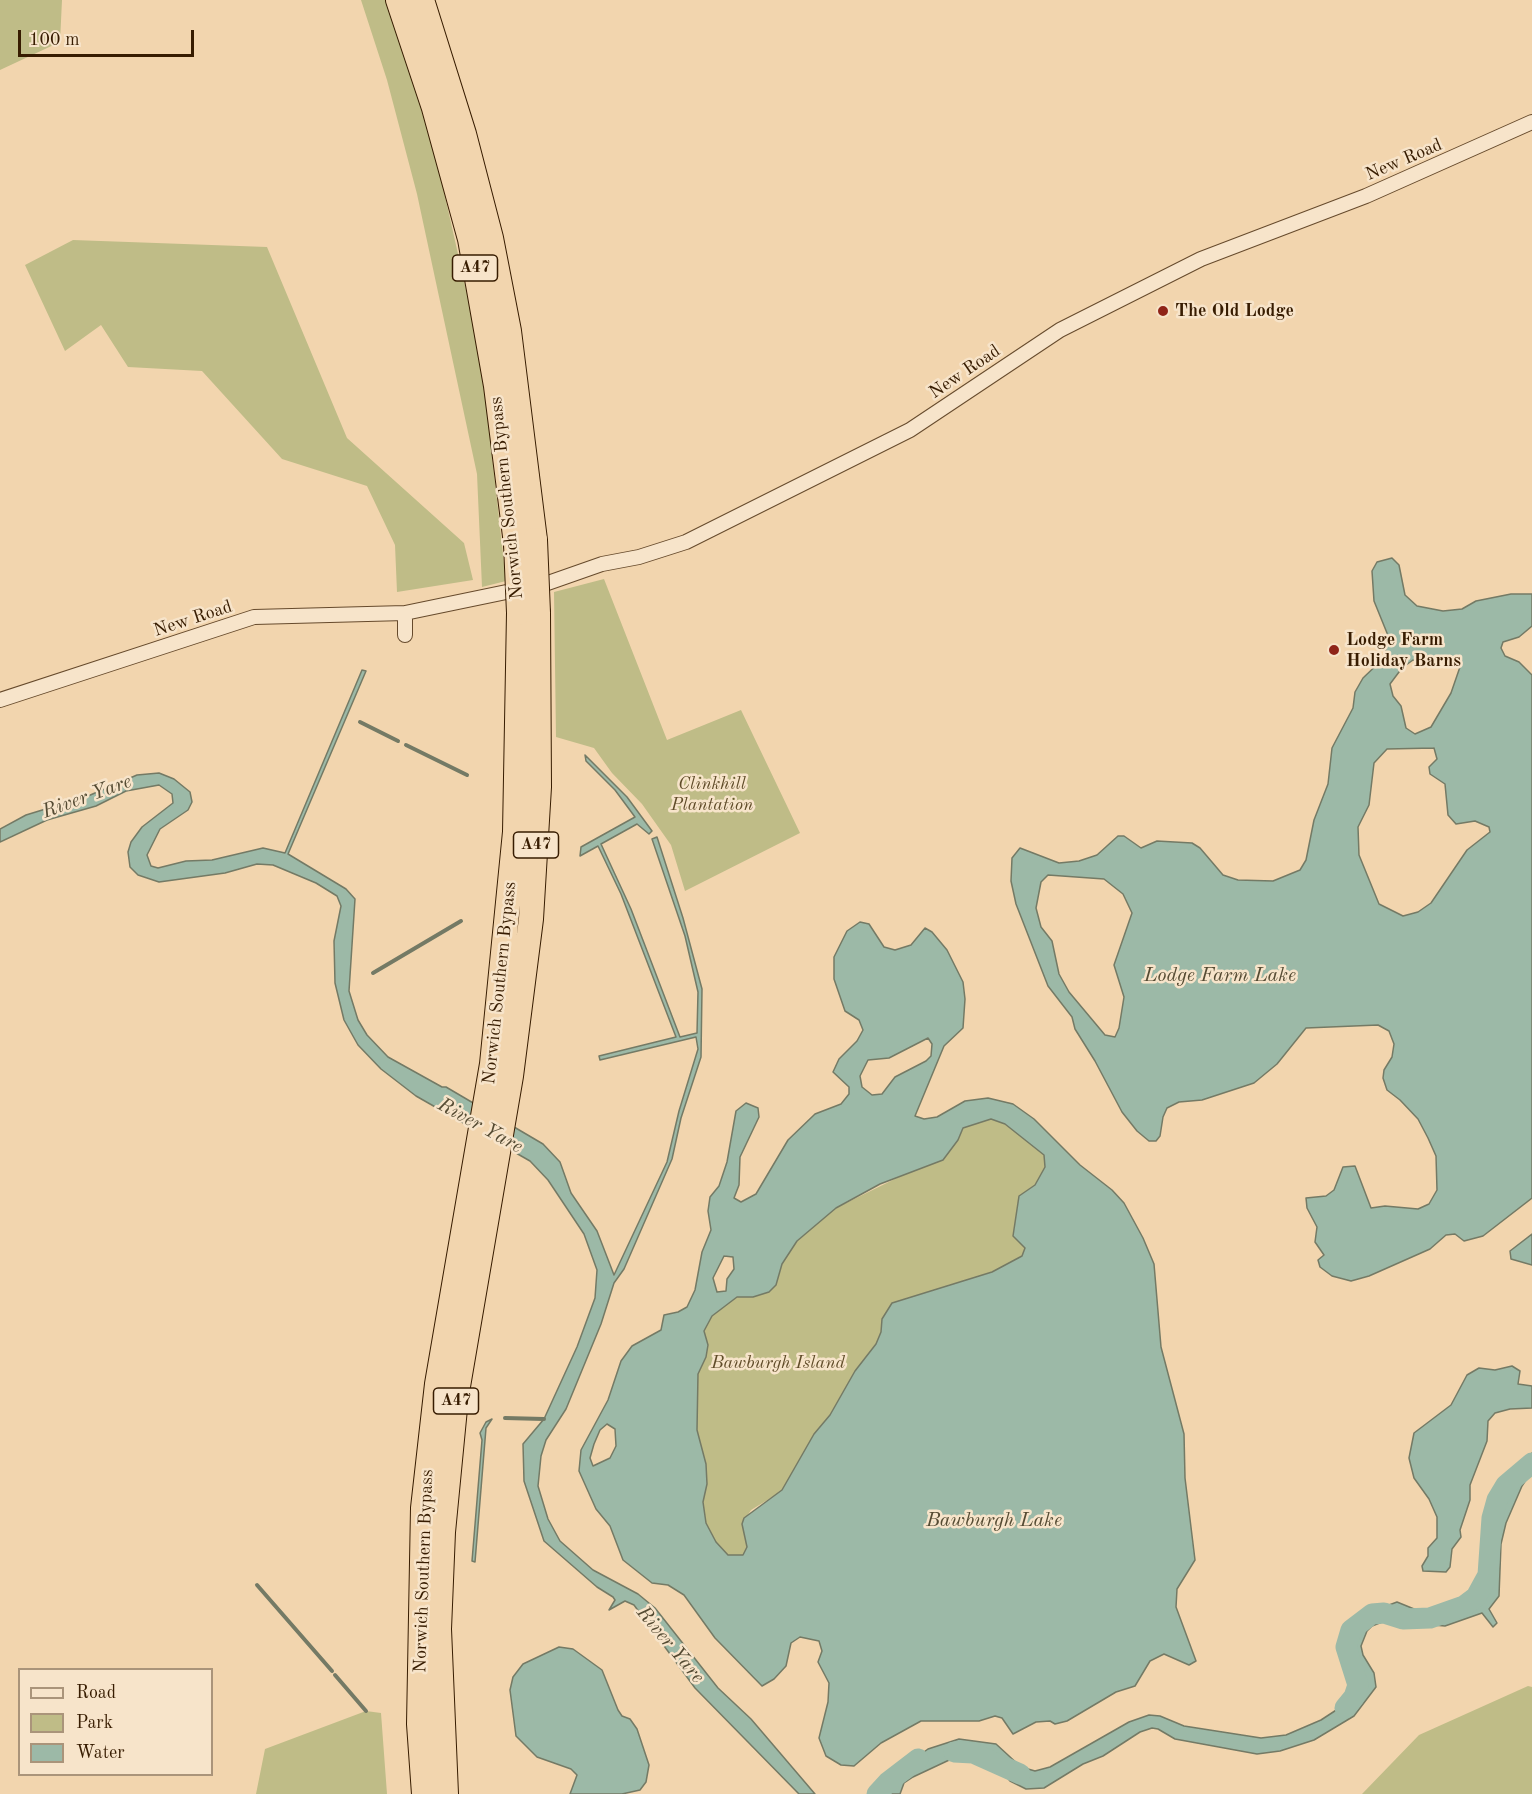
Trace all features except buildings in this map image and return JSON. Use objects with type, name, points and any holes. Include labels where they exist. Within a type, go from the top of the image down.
[{"type":"highway","name":"Norwich Southern Bypass","points":[[398,0],[434,108],[470,239],[526,542]]},
{"type":"highway","name":"Norwich Southern Bypass","points":[[422,0],[464,134],[491,238],[511,342],[526,542],[528,613],[502,1070],[485,1173],[456,1398],[443,1532],[439,1629],[446,1794]]},
{"type":"highway","name":"Norwich Southern Bypass","points":[[424,1794],[419,1724],[423,1508],[437,1384],[485,1173]]},
{"type":"highway","name":"A47","points":[[413,1794],[410,1695],[423,1508]]},
{"type":"highway","name":"A47","points":[[439,1629],[454,1794]]},
{"type":"street","name":"New Road","points":[[0,700],[254,617],[378,616],[405,613],[545,584],[602,564],[639,557],[686,542],[910,430],[1060,330],[1201,259],[1410,178],[1532,122]]},
{"type":"street","points":[[405,613],[405,635]]},
{"type":"green space","points":[[0,0],[62,0],[60,42],[0,70]]},
{"type":"green space","points":[[361,0],[389,0],[433,143],[481,356],[506,581],[482,587],[477,474],[417,194],[387,80]]},
{"type":"green space","points":[[73,240],[267,247],[347,438],[464,543],[473,580],[397,592],[395,545],[367,486],[282,459],[202,371],[128,367],[101,325],[65,351],[25,265]]},
{"type":"green space","name":"Clinkhill Plantation","points":[[604,579],[667,740],[741,710],[800,833],[685,891],[671,845],[642,804],[612,773],[594,748],[556,737],[554,592]]},
{"type":"green space","name":"Bawburgh Island","points":[[991,1119],[1005,1124],[1044,1154],[1045,1167],[1035,1185],[1019,1196],[1013,1236],[1025,1248],[1022,1256],[992,1273],[892,1303],[882,1319],[881,1332],[876,1344],[855,1371],[830,1415],[814,1434],[782,1491],[751,1510],[742,1524],[747,1547],[743,1555],[728,1555],[716,1542],[706,1523],[703,1502],[707,1484],[697,1430],[698,1374],[706,1357],[708,1345],[704,1331],[712,1316],[737,1297],[753,1297],[776,1285],[782,1264],[797,1241],[836,1208],[905,1174],[958,1140],[963,1128]]},
{"type":"green space","points":[[1528,1686],[1532,1687],[1532,1794],[1362,1794],[1419,1735]]},
{"type":"green space","points":[[366,1711],[381,1713],[387,1794],[256,1794],[265,1749]]},
{"type":"water","name":"Lodge Farm Lake","points":[[1392,558],[1399,565],[1405,595],[1417,606],[1443,611],[1462,609],[1476,601],[1511,594],[1532,594],[1532,626],[1519,637],[1503,642],[1501,648],[1505,656],[1519,662],[1532,675],[1532,1198],[1483,1236],[1464,1241],[1455,1234],[1446,1235],[1430,1249],[1369,1276],[1351,1281],[1332,1276],[1320,1267],[1318,1260],[1324,1255],[1315,1242],[1317,1227],[1307,1208],[1306,1198],[1326,1196],[1334,1190],[1343,1167],[1355,1166],[1371,1208],[1385,1206],[1418,1209],[1429,1204],[1437,1190],[1436,1156],[1428,1138],[1418,1119],[1387,1090],[1383,1078],[1384,1070],[1392,1057],[1394,1044],[1389,1031],[1378,1025],[1306,1028],[1277,1064],[1254,1083],[1202,1100],[1179,1102],[1167,1108],[1160,1136],[1156,1141],[1149,1141],[1137,1131],[1122,1112],[1075,1029],[1072,1017],[1048,986],[1016,904],[1011,881],[1012,858],[1020,848],[1059,863],[1079,861],[1097,855],[1118,836],[1124,836],[1141,848],[1157,841],[1192,843],[1200,848],[1223,875],[1238,880],[1273,881],[1300,870],[1306,860],[1314,820],[1328,784],[1332,748],[1353,708],[1355,692],[1363,678],[1385,657],[1387,633],[1374,601],[1372,571],[1377,562]],"holes":[[[1454,657],[1461,664],[1451,693],[1431,727],[1415,734],[1406,728],[1401,706],[1393,696],[1390,684],[1402,668],[1413,660],[1434,665]],[[1434,748],[1437,759],[1429,767],[1430,774],[1445,784],[1448,815],[1456,824],[1475,821],[1489,827],[1490,832],[1467,850],[1431,903],[1418,912],[1403,916],[1379,904],[1359,855],[1358,827],[1369,805],[1374,763],[1387,749]],[[1048,875],[1104,879],[1123,894],[1132,913],[1114,965],[1124,997],[1119,1028],[1115,1037],[1105,1035],[1069,992],[1059,974],[1052,941],[1041,927],[1036,908],[1041,882]]]},
{"type":"water","points":[[362,670],[366,671],[288,854],[346,889],[355,899],[349,991],[358,1020],[367,1035],[388,1057],[442,1087],[446,1087],[543,1144],[560,1162],[571,1193],[597,1231],[614,1275],[667,1162],[679,1111],[698,1049],[696,1037],[600,1060],[599,1056],[676,1037],[621,894],[598,846],[580,856],[581,847],[635,817],[615,790],[586,761],[585,755],[627,797],[652,831],[649,834],[637,824],[601,844],[631,909],[680,1037],[697,1033],[698,992],[685,936],[652,839],[657,837],[683,918],[702,989],[701,1057],[681,1118],[672,1159],[624,1269],[614,1283],[601,1324],[566,1409],[546,1440],[541,1456],[538,1486],[548,1519],[560,1541],[593,1570],[638,1594],[655,1608],[718,1688],[751,1719],[815,1794],[799,1794],[695,1688],[634,1605],[625,1601],[609,1610],[615,1600],[613,1597],[597,1587],[544,1541],[524,1481],[523,1444],[544,1419],[577,1347],[595,1298],[597,1270],[584,1234],[548,1180],[530,1161],[416,1096],[381,1069],[358,1045],[344,1020],[335,983],[334,941],[341,906],[337,896],[316,883],[273,865],[257,864],[225,873],[159,882],[138,875],[130,867],[128,852],[131,842],[142,827],[173,803],[172,794],[159,785],[126,791],[96,806],[47,820],[0,842],[0,829],[26,815],[88,796],[137,775],[159,773],[174,779],[190,792],[192,802],[188,810],[160,829],[147,855],[151,866],[158,868],[186,861],[212,860],[263,848],[285,853]]},
{"type":"water","name":"Bawburgh Lake","points":[[860,922],[869,924],[884,947],[895,950],[911,945],[925,928],[932,932],[947,950],[963,982],[965,999],[963,1028],[944,1046],[915,1116],[924,1119],[937,1117],[965,1101],[988,1098],[1013,1104],[1034,1119],[1080,1165],[1112,1190],[1124,1203],[1143,1238],[1154,1264],[1161,1347],[1184,1434],[1185,1478],[1195,1560],[1177,1589],[1176,1607],[1196,1661],[1189,1665],[1164,1654],[1150,1661],[1135,1686],[1116,1692],[1067,1721],[1055,1724],[1050,1721],[1036,1722],[1013,1734],[1002,1718],[995,1716],[979,1721],[921,1721],[881,1743],[854,1766],[841,1765],[826,1756],[819,1738],[828,1702],[829,1683],[818,1662],[822,1651],[819,1641],[800,1637],[791,1643],[786,1666],[774,1679],[762,1686],[715,1638],[684,1595],[668,1585],[652,1583],[623,1560],[610,1526],[596,1509],[579,1471],[581,1450],[608,1400],[621,1361],[632,1346],[661,1330],[664,1315],[687,1307],[695,1290],[702,1252],[711,1230],[708,1211],[710,1197],[719,1186],[727,1162],[736,1111],[746,1103],[758,1108],[759,1117],[740,1157],[739,1185],[734,1198],[741,1202],[756,1194],[788,1140],[815,1114],[841,1104],[849,1094],[849,1087],[833,1072],[839,1059],[857,1041],[863,1030],[859,1020],[845,1011],[834,979],[834,957],[847,931]],"holes":[[[928,1038],[932,1044],[931,1056],[926,1061],[895,1077],[882,1094],[872,1095],[862,1087],[860,1076],[868,1060],[889,1058]],[[991,1119],[1005,1124],[1044,1155],[1045,1167],[1035,1185],[1019,1196],[1013,1236],[1025,1248],[1022,1256],[992,1272],[892,1303],[882,1319],[881,1332],[876,1344],[855,1371],[830,1415],[814,1434],[782,1490],[744,1518],[742,1524],[747,1547],[743,1555],[728,1555],[716,1542],[706,1523],[703,1502],[707,1484],[706,1464],[697,1430],[698,1374],[706,1357],[708,1345],[704,1331],[712,1316],[737,1297],[753,1297],[769,1292],[776,1285],[782,1264],[797,1241],[836,1208],[880,1184],[943,1160],[958,1140],[963,1128]],[[724,1256],[733,1257],[734,1269],[727,1279],[726,1291],[717,1292],[713,1278]],[[607,1424],[615,1429],[616,1446],[610,1458],[593,1466],[590,1458],[600,1430]]]},
{"type":"water","points":[[1532,1234],[1532,1265],[1511,1259],[1510,1251]]},
{"type":"water","points":[[1512,1366],[1520,1371],[1518,1384],[1532,1386],[1532,1408],[1510,1409],[1495,1413],[1488,1421],[1487,1441],[1470,1485],[1470,1500],[1460,1530],[1461,1537],[1452,1549],[1450,1567],[1446,1572],[1423,1571],[1422,1566],[1428,1556],[1428,1548],[1437,1538],[1437,1517],[1429,1499],[1414,1478],[1409,1458],[1414,1433],[1451,1405],[1467,1375],[1479,1368],[1495,1370]]},
{"type":"water","points":[[492,1419],[486,1428],[475,1562],[472,1561],[482,1440],[480,1433],[486,1422]]},
{"type":"water","points":[[1532,1453],[1532,1471],[1522,1486],[1506,1523],[1501,1544],[1499,1596],[1489,1609],[1497,1623],[1493,1627],[1482,1613],[1445,1626],[1410,1623],[1400,1615],[1372,1626],[1367,1631],[1361,1646],[1363,1655],[1374,1673],[1376,1687],[1354,1716],[1314,1740],[1280,1751],[1257,1754],[1175,1739],[1152,1728],[1140,1732],[1103,1756],[1083,1764],[1044,1788],[1026,1789],[1010,1781],[994,1762],[984,1757],[962,1754],[913,1777],[904,1783],[900,1794],[878,1794],[902,1768],[928,1749],[959,1739],[996,1744],[1021,1767],[1035,1771],[1050,1767],[1129,1722],[1149,1715],[1160,1716],[1184,1726],[1261,1738],[1286,1735],[1321,1720],[1347,1703],[1357,1690],[1358,1676],[1347,1640],[1365,1614],[1397,1602],[1419,1611],[1433,1612],[1467,1602],[1484,1590],[1486,1543],[1492,1516],[1516,1472]]},
{"type":"water","points":[[559,1647],[573,1649],[602,1670],[618,1710],[622,1716],[630,1719],[637,1729],[649,1765],[646,1782],[640,1790],[622,1794],[570,1794],[577,1775],[571,1769],[537,1757],[516,1736],[510,1690],[513,1677],[523,1664]]},
{"type":"waterway","points":[[360,722],[398,741]]},
{"type":"waterway","points":[[406,745],[467,775]]},
{"type":"waterway","points":[[373,973],[461,921]]},
{"type":"waterway","points":[[505,1418],[544,1419]]},
{"type":"waterway","name":"River Yare","points":[[1345,1708],[1354,1697],[1358,1685],[1346,1647],[1351,1630],[1372,1614],[1384,1613],[1403,1619],[1430,1618],[1464,1606],[1476,1597],[1488,1575],[1492,1518],[1497,1500],[1506,1485],[1532,1463]]},
{"type":"waterway","points":[[257,1585],[332,1671]]},
{"type":"waterway","points":[[335,1675],[366,1711]]},
{"type":"waterway","name":"River Yare","points":[[954,1752],[973,1753],[1020,1774]]},
{"type":"waterway","name":"River Yare","points":[[877,1794],[888,1782],[918,1759]]},
{"type":"place","name":"The Old Lodge","points":[[1163,311]]},
{"type":"place","name":"Lodge Farm Holiday Barns","points":[[1334,650]]}]
